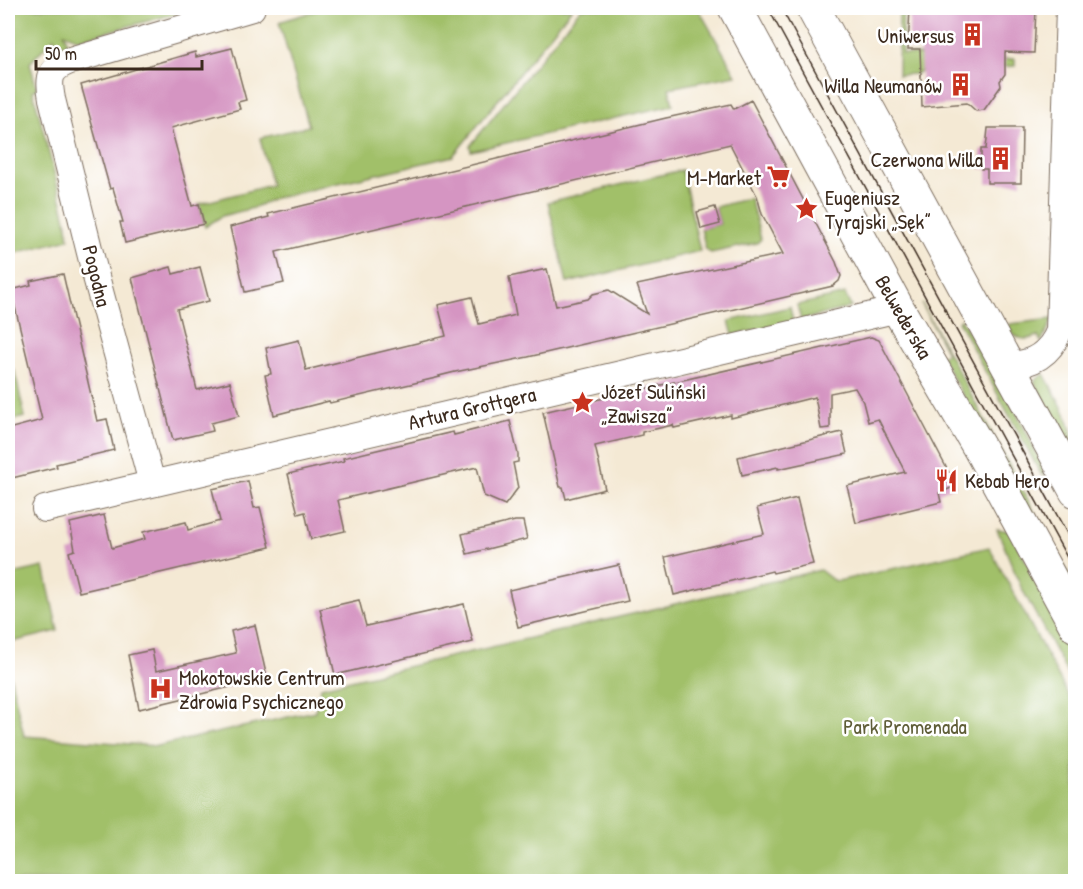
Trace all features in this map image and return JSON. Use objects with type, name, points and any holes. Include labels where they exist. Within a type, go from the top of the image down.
[{"type":"main road","name":"Belwederska","points":[[735,8],[898,309],[980,449],[1076,626]]},
{"type":"main road","points":[[813,8],[1076,490]]},
{"type":"street","name":"Pogodna","points":[[152,483],[95,273],[50,89],[51,74],[55,68],[70,61],[252,8]]},
{"type":"street","points":[[1008,365],[1024,364],[1035,360],[1053,342],[1059,331],[1069,8]]},
{"type":"street","name":"Artura Grottgera","points":[[45,509],[898,309]]},
{"type":"green space","points":[[8,8],[198,8],[79,39],[64,33],[68,43],[58,46],[54,37],[30,63],[37,89],[33,91],[66,219],[69,239],[8,255]]},
{"type":"green space","points":[[324,8],[572,8],[453,156],[275,198],[253,208],[222,216],[205,227],[199,204],[271,185],[260,138],[309,126],[279,22]]},
{"type":"green space","points":[[581,8],[698,8],[736,75],[669,88],[673,105],[471,151],[470,146]]},
{"type":"green space","points":[[899,8],[903,8],[902,54],[1015,59],[1015,66],[936,72],[935,70],[898,75]]},
{"type":"green space","points":[[682,170],[700,251],[567,283],[548,202]]},
{"type":"green space","points":[[750,198],[761,239],[757,243],[711,253],[706,250],[701,229],[720,224],[715,207]]},
{"type":"green space","points":[[845,294],[851,307],[801,320],[797,305]]},
{"type":"green space","points":[[922,304],[1075,587],[1075,598],[941,356],[947,353]]},
{"type":"green space","points":[[790,307],[793,322],[733,335],[729,321]]},
{"type":"green space","points":[[961,319],[1007,395],[1046,474],[1042,476],[958,321]]},
{"type":"green space","points":[[1053,319],[1041,342],[1038,336],[1029,339],[1018,337],[1008,328],[1010,324]]},
{"type":"green space","points":[[14,369],[25,417],[8,421],[8,370]]},
{"type":"green space","points":[[1044,374],[1070,426],[1075,463],[1034,381]]},
{"type":"green space","points":[[997,529],[1010,531],[1075,653],[1075,688],[1021,587]]},
{"type":"green space","name":"Park Promenada","points":[[989,547],[1075,708],[1075,881],[8,881],[8,666],[24,736],[157,746],[315,711],[321,687],[820,570],[838,581]]},
{"type":"green space","points":[[44,567],[58,631],[8,643],[8,575]]},
{"type":"building","points":[[910,8],[1036,9],[1034,53],[1005,52],[1005,74],[1000,81],[1001,86],[984,110],[976,111],[967,103],[922,107],[920,49],[908,49]]},
{"type":"building","points":[[232,48],[246,100],[238,102],[240,109],[171,128],[192,206],[199,204],[204,224],[125,243],[120,222],[123,222],[113,188],[110,189],[81,85],[195,52],[196,57]]},
{"type":"building","points":[[751,100],[836,262],[841,276],[833,286],[274,415],[265,375],[271,374],[266,348],[299,340],[306,370],[446,336],[438,305],[472,297],[479,324],[516,315],[509,277],[547,269],[556,306],[588,299],[593,294],[609,290],[647,314],[637,285],[783,254],[730,144],[276,252],[284,283],[245,292],[230,227],[269,217],[268,214],[666,118],[731,104],[734,109]]},
{"type":"building","name":"Czerwona Willa","points":[[988,128],[1022,128],[1021,183],[987,183],[987,169],[981,169],[981,149],[986,149]]},
{"type":"building","points":[[715,207],[720,224],[701,229],[697,212]]},
{"type":"building","points":[[171,267],[173,274],[200,267],[209,301],[177,309],[197,390],[230,382],[239,416],[211,423],[213,431],[173,440],[132,278]]},
{"type":"building","points":[[63,274],[97,421],[107,419],[114,450],[56,464],[57,467],[8,479],[8,429],[42,420],[11,290],[31,285],[30,281]]},
{"type":"building","points":[[871,337],[879,340],[956,486],[939,493],[941,502],[856,523],[847,486],[905,472],[878,419],[868,422],[863,402],[855,388],[830,393],[830,428],[821,429],[815,397],[731,418],[731,415],[674,428],[673,425],[595,446],[605,489],[566,499],[563,487],[560,487],[543,412]]},
{"type":"building","points":[[510,421],[518,454],[518,462],[513,463],[518,488],[505,505],[484,496],[477,467],[338,500],[345,531],[311,539],[305,512],[298,514],[288,474],[344,461],[343,458]]},
{"type":"building","points":[[842,432],[847,454],[742,475],[738,457]]},
{"type":"building","points":[[248,481],[254,508],[260,507],[270,547],[79,592],[69,552],[75,550],[70,523],[104,515],[112,548],[145,539],[143,532],[186,522],[188,530],[220,521],[212,489]]},
{"type":"building","points":[[797,498],[813,564],[773,573],[772,571],[674,595],[665,557],[764,534],[757,508]]},
{"type":"building","points":[[523,521],[527,539],[467,554],[462,534]]},
{"type":"building","points":[[619,565],[628,601],[518,627],[509,590]]},
{"type":"building","points":[[359,600],[366,626],[464,604],[473,642],[335,675],[320,609]]},
{"type":"building","points":[[255,625],[267,678],[139,709],[128,655],[152,650],[156,671],[236,653],[231,631]]},
{"type":"tram line","points":[[768,8],[1076,574]]},
{"type":"tram line","points":[[781,8],[1076,550]]},
{"type":"place","name":"Uniwersus","points":[[972,35]]},
{"type":"place","name":"Willa Neumanów","points":[[960,85]]},
{"type":"place","name":"Czerwona Willa","points":[[1001,159]]},
{"type":"place","name":"M-Market","points":[[779,177]]},
{"type":"place","name":"Eugeniusz Tyrajski „Sęk”","points":[[807,209]]},
{"type":"place","name":"Józef Suliński „Zawisza”","points":[[583,403]]},
{"type":"place","name":"Kebab Hero","points":[[947,480]]},
{"type":"place","name":"Mokotowskie Centrum Zdrowia Psychicznego","points":[[161,689]]}]
